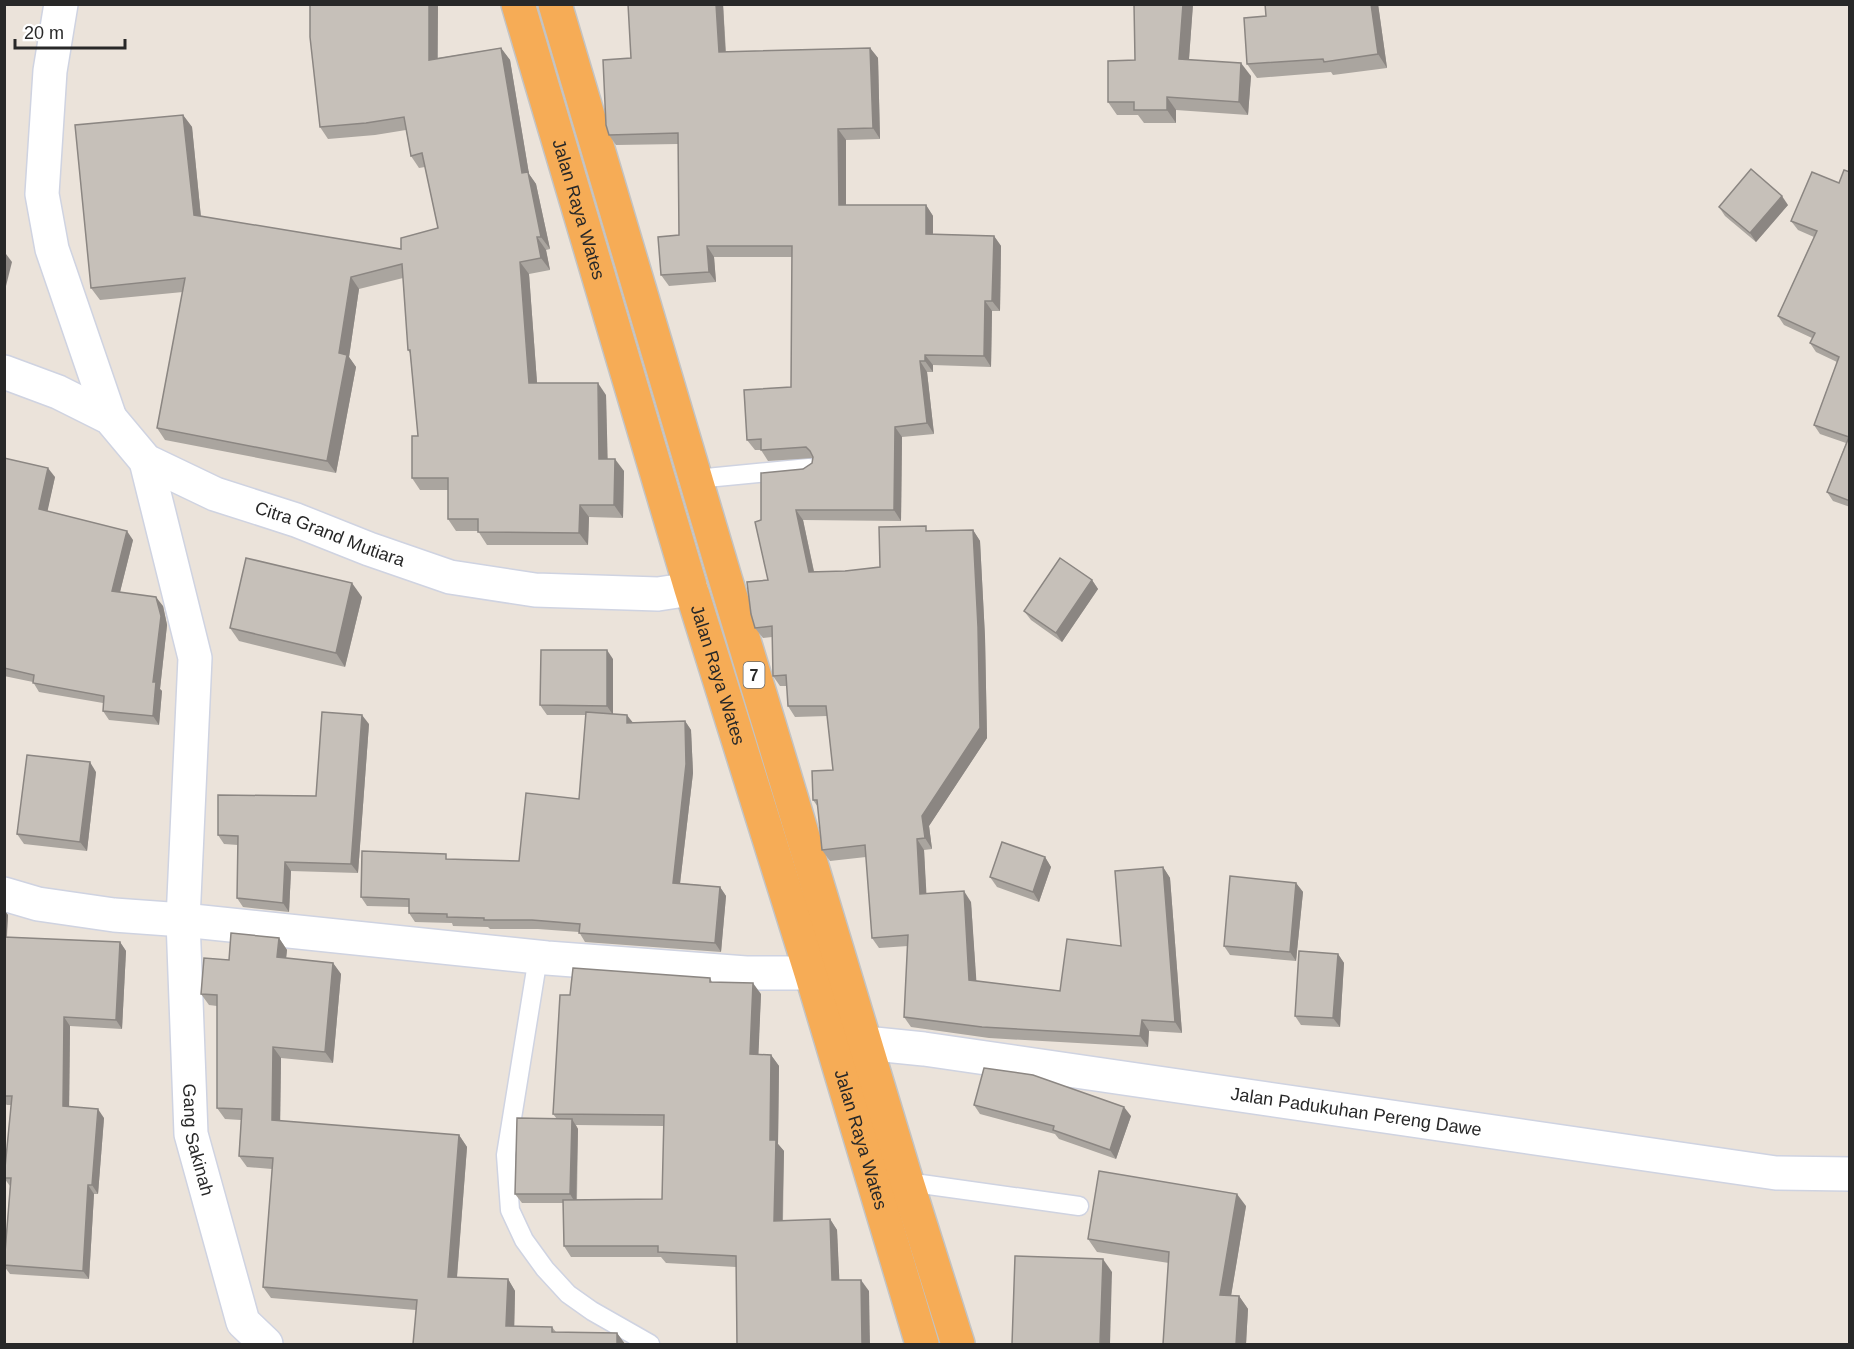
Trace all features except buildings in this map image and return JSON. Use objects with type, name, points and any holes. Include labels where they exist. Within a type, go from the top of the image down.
[{"type":"highway","name":"Jalan Raya Wates","points":[[518,4],[692,589],[811,973],[922,1344]]},
{"type":"highway","name":"Jalan Raya Wates","points":[[555,4],[907,1182],[958,1344]]},
{"type":"street","points":[[61,4],[50,71],[42,194],[52,249],[110,418]]},
{"type":"street","name":"Citra Grand Mutiara","points":[[4,372],[58,392],[110,418],[146,461],[215,494],[296,520],[369,549],[450,577],[535,590],[658,594],[692,589]]},
{"type":"street","name":"Gang Sakinah","points":[[146,461],[195,658],[183,920],[191,1134],[250,1337]]},
{"type":"street","points":[[4,894],[38,904],[114,915],[183,920],[538,957],[746,973],[811,973]]},
{"type":"street","name":"Jalan Padukuhan Pereng Dawe","points":[[866,1043],[924,1049],[1776,1173],[1841,1176],[1850,1174]]},
{"type":"lane","points":[[696,479],[808,468]]},
{"type":"lane","points":[[538,957],[506,1155],[510,1210],[524,1240],[544,1269],[568,1294],[592,1311],[650,1344]]},
{"type":"lane","points":[[907,1182],[1079,1206]]}]
